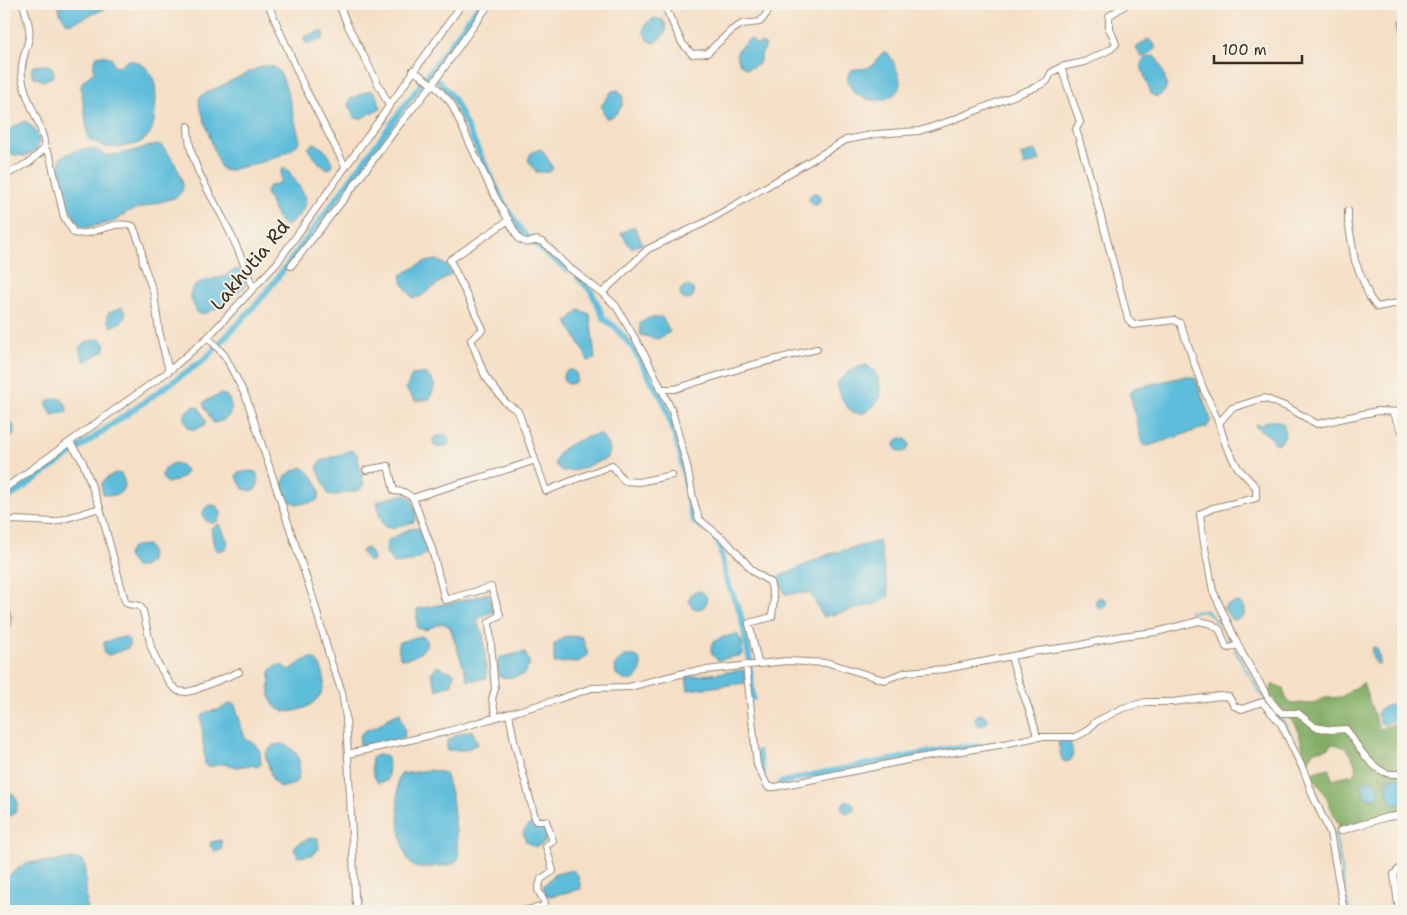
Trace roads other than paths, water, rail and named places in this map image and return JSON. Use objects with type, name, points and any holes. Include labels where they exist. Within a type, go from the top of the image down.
[{"type":"street","points":[[23,4],[30,27],[22,63],[22,77],[41,129],[45,148],[50,156],[64,217],[74,233],[78,234],[113,225],[127,224],[133,226],[154,294],[159,331],[169,371]]},
{"type":"street","points":[[268,4],[303,84],[345,166]]},
{"type":"street","points":[[339,4],[347,24],[389,105]]},
{"type":"street","name":"Lakhutia Rd","points":[[4,489],[169,371],[208,336],[277,263],[413,70],[462,4]]},
{"type":"street","points":[[291,266],[432,85],[489,4]]},
{"type":"street","points":[[667,4],[666,9],[682,43],[692,54],[707,53],[732,30],[742,24],[760,22],[767,14],[769,4]]},
{"type":"street","points":[[602,293],[648,249],[704,223],[846,140],[876,134],[919,131],[950,121],[1036,87],[1048,81],[1051,73],[1061,67],[1084,62],[1111,48],[1116,44],[1109,29],[1109,16],[1127,4]]},
{"type":"street","points":[[1061,67],[1080,122],[1076,129],[1128,319],[1133,325],[1174,320],[1180,323],[1203,388],[1219,423],[1226,446],[1238,468],[1256,487],[1256,498],[1213,508],[1200,514],[1213,591],[1238,645],[1265,692],[1278,710],[1282,713],[1298,713],[1316,727],[1331,730],[1346,728],[1361,748],[1368,762],[1385,773],[1403,774]]},
{"type":"street","points":[[413,70],[438,89],[451,103],[491,189],[519,238],[527,243],[537,240],[544,243],[567,266],[616,306],[623,318],[672,411],[699,520],[727,542],[754,572],[770,582],[774,599],[772,617],[749,623],[758,664]]},
{"type":"street","points":[[188,126],[188,142],[197,168],[236,246],[253,288]]},
{"type":"street","points":[[4,176],[30,162],[45,148]]},
{"type":"street","points":[[1348,211],[1355,262],[1370,298],[1377,307],[1403,302]]},
{"type":"street","points":[[508,220],[450,260],[483,329],[471,340],[484,376],[506,403],[518,411],[546,491],[612,464],[624,481],[639,482],[672,475]]},
{"type":"street","points":[[208,336],[225,356],[246,397],[313,598],[331,662],[342,692],[346,718],[354,885],[357,911]]},
{"type":"street","points":[[661,389],[675,389],[748,366],[817,349]]},
{"type":"street","points":[[1219,423],[1232,408],[1264,398],[1287,407],[1316,424],[1377,412],[1403,412]]},
{"type":"street","points":[[1392,412],[1403,433]]},
{"type":"street","points":[[70,443],[82,460],[100,508],[125,601],[128,604],[140,606],[143,611],[150,647],[170,684],[178,690],[186,692],[196,690],[239,672]]},
{"type":"street","points":[[413,498],[509,470],[535,460]]},
{"type":"street","points":[[366,470],[388,466],[394,491],[404,492],[413,498],[432,549],[445,600],[491,587],[500,615],[489,622],[495,689],[492,699],[496,717]]},
{"type":"street","points":[[4,523],[14,520],[54,522],[100,508]]},
{"type":"street","points":[[4,608],[9,619],[9,623],[4,629]]},
{"type":"street","points":[[348,754],[445,732],[592,688],[629,687],[688,672],[786,661],[829,663],[884,680],[906,672],[946,669],[1121,636],[1156,632],[1199,621],[1212,624],[1220,630],[1226,647],[1238,645]]},
{"type":"street","points":[[1011,657],[1037,737]]},
{"type":"street","points":[[746,665],[757,766],[768,787],[1037,737],[1075,737],[1085,732],[1097,721],[1123,708],[1146,702],[1173,702],[1220,696],[1229,697],[1234,706],[1242,709],[1262,702],[1281,724],[1304,771],[1330,833],[1344,911]]},
{"type":"street","points":[[509,714],[515,744],[536,820],[546,821],[553,841],[546,846],[553,871],[541,879],[538,890],[545,903],[542,907],[521,911]]},
{"type":"street","points":[[1340,831],[1388,817],[1403,815]]},
{"type":"street","points":[[1399,911],[1394,874],[1403,865]]},
{"type":"water","points":[[59,4],[116,4],[72,23],[67,23],[60,12]]},
{"type":"water","points":[[654,18],[663,20],[666,31],[654,43],[648,40],[643,31],[646,24]]},
{"type":"water","points":[[1403,20],[1402,41],[1397,35],[1395,26]]},
{"type":"water","points":[[322,31],[324,33],[323,39],[308,44],[304,41],[304,37]]},
{"type":"water","points":[[750,39],[757,45],[762,43],[766,46],[759,64],[747,69],[740,64],[736,55],[739,48]]},
{"type":"water","points":[[1148,39],[1155,45],[1155,50],[1141,57],[1136,48]]},
{"type":"water","points":[[884,52],[887,52],[891,58],[899,76],[900,85],[896,93],[889,98],[880,100],[870,100],[861,97],[853,91],[848,82],[848,74],[852,70],[871,66]]},
{"type":"water","points":[[97,56],[111,57],[114,66],[117,67],[129,60],[139,63],[146,67],[154,80],[156,96],[153,126],[148,136],[137,144],[105,147],[88,138],[81,86],[83,81],[94,72],[94,61]]},
{"type":"water","points":[[1154,56],[1161,66],[1166,86],[1164,92],[1157,97],[1151,94],[1142,69],[1142,61],[1145,58]]},
{"type":"water","points":[[46,65],[52,67],[53,77],[43,81],[33,76],[31,70],[34,66]]},
{"type":"water","points":[[262,66],[274,67],[280,74],[287,92],[300,141],[287,152],[277,157],[227,171],[222,169],[218,162],[199,104],[200,97]]},
{"type":"water","points":[[370,90],[375,93],[381,108],[360,119],[355,118],[348,105],[350,99]]},
{"type":"water","points":[[618,90],[623,98],[623,103],[615,115],[606,118],[601,106],[612,91]]},
{"type":"water","points":[[26,121],[37,134],[37,150],[25,156],[8,154],[5,141],[8,132]]},
{"type":"water","points":[[314,143],[324,149],[331,159],[332,167],[329,169],[321,165],[309,151],[308,148]]},
{"type":"water","points":[[159,144],[171,157],[178,169],[183,186],[179,195],[127,212],[113,222],[83,228],[72,214],[64,195],[60,176],[60,158],[84,149],[93,149],[110,155]]},
{"type":"water","points":[[540,149],[553,168],[550,172],[536,172],[528,160],[531,153]]},
{"type":"water","points":[[1036,150],[1040,161],[1024,166],[1021,155]]},
{"type":"water","points":[[283,168],[288,170],[306,197],[300,214],[286,226],[278,219],[266,193],[268,187],[281,182],[281,171]]},
{"type":"water","points":[[813,193],[817,193],[821,199],[817,205],[813,205],[809,201],[809,197]]},
{"type":"water","points":[[634,226],[643,244],[631,248],[621,233]]},
{"type":"water","points":[[437,260],[448,266],[451,274],[420,297],[413,298],[403,284],[401,275],[424,262]]},
{"type":"water","points":[[236,269],[244,274],[247,283],[217,308],[203,314],[198,314],[190,297],[192,288],[201,282],[225,276]]},
{"type":"water","points":[[684,286],[690,286],[694,293],[690,300],[684,300],[680,296],[680,290]]},
{"type":"water","points":[[122,307],[126,314],[124,320],[112,327],[108,321],[108,313]]},
{"type":"water","points":[[579,310],[590,314],[595,359],[588,361],[567,322]]},
{"type":"water","points":[[662,317],[670,332],[658,339],[640,335],[640,323],[649,318]]},
{"type":"water","points":[[101,339],[106,345],[104,351],[84,361],[79,349],[80,347],[86,342]]},
{"type":"water","points":[[866,365],[878,378],[881,396],[874,406],[867,411],[855,412],[849,409],[844,402],[837,384],[850,372]]},
{"type":"water","points":[[570,370],[575,372],[577,377],[575,382],[570,384],[565,382],[563,377],[565,372]]},
{"type":"water","points":[[426,373],[435,385],[430,399],[415,401],[406,389],[412,375]]},
{"type":"water","points":[[1187,376],[1195,378],[1211,420],[1207,427],[1148,446],[1142,444],[1130,394],[1134,388]]},
{"type":"water","points":[[221,394],[226,395],[229,400],[231,405],[230,414],[224,420],[213,423],[203,404],[205,401]]},
{"type":"water","points":[[58,398],[65,403],[67,412],[52,415],[46,403],[49,400]]},
{"type":"water","points":[[194,406],[199,408],[206,421],[205,425],[195,430],[188,428],[184,417],[187,411]]},
{"type":"water","points":[[1267,421],[1279,421],[1284,425],[1285,435],[1280,443],[1274,443],[1268,435],[1255,426],[1256,424],[1262,425]]},
{"type":"water","points":[[11,422],[14,426],[13,436],[8,438],[6,424]]},
{"type":"water","points":[[446,434],[449,445],[438,448],[434,445],[433,439],[435,437]]},
{"type":"water","points":[[601,434],[610,450],[608,458],[578,470],[561,471],[555,464],[558,454],[563,449],[585,438]]},
{"type":"water","points":[[902,438],[907,440],[909,445],[907,450],[902,452],[897,450],[895,445],[897,440]]},
{"type":"water","points":[[353,450],[357,454],[364,484],[360,490],[332,496],[328,494],[317,467],[321,461]]},
{"type":"water","points":[[174,463],[181,465],[186,470],[185,475],[176,481],[167,483],[162,478],[163,472]]},
{"type":"water","points":[[302,467],[316,482],[319,496],[313,502],[297,504],[290,501],[285,495],[283,481],[289,473]]},
{"type":"water","points":[[256,472],[258,478],[257,487],[252,491],[243,489],[236,476],[238,473]]},
{"type":"water","points":[[115,473],[121,474],[125,486],[120,493],[111,496],[103,494],[101,485],[105,479]]},
{"type":"water","points":[[405,494],[411,498],[415,507],[416,516],[414,522],[392,528],[385,527],[379,514],[378,501]]},
{"type":"water","points":[[212,505],[218,508],[221,514],[218,520],[212,523],[206,520],[203,514],[206,508]]},
{"type":"water","points":[[220,524],[228,546],[218,551],[214,547],[211,528]]},
{"type":"water","points":[[419,528],[427,540],[430,551],[413,560],[394,564],[386,553],[387,541],[409,529]]},
{"type":"water","points":[[879,541],[889,596],[876,604],[823,617],[810,593],[785,594],[778,577],[829,554]]},
{"type":"water","points":[[147,545],[151,551],[150,562],[143,567],[135,567],[127,556],[128,552],[135,546]]},
{"type":"water","points":[[365,548],[372,555],[373,560],[368,562],[361,551]]},
{"type":"water","points":[[698,591],[704,594],[707,600],[704,606],[698,609],[692,606],[689,600],[692,594]]},
{"type":"water","points":[[488,593],[493,612],[480,617],[477,622],[483,634],[487,678],[468,681],[450,627],[442,623],[425,630],[417,628],[417,609],[461,601]]},
{"type":"water","points":[[1099,598],[1103,598],[1106,603],[1105,607],[1099,608],[1096,605],[1096,601]]},
{"type":"water","points":[[1237,602],[1244,608],[1244,616],[1235,620],[1231,619],[1224,608]]},
{"type":"water","points":[[737,634],[742,642],[743,655],[718,660],[715,658],[711,650],[713,643],[720,638]]},
{"type":"water","points":[[421,636],[427,642],[421,652],[415,656],[403,659],[400,657],[399,642]]},
{"type":"water","points":[[567,636],[582,637],[588,654],[579,662],[554,663],[554,644]]},
{"type":"water","points":[[124,637],[129,640],[128,648],[109,655],[104,654],[104,642]]},
{"type":"water","points":[[1373,647],[1378,650],[1379,665],[1373,657]]},
{"type":"water","points":[[525,652],[530,665],[523,675],[506,678],[498,676],[498,658]]},
{"type":"water","points":[[624,656],[636,656],[641,662],[640,672],[633,680],[624,680],[616,674],[615,665]]},
{"type":"water","points":[[312,658],[319,664],[323,673],[324,684],[321,694],[305,708],[286,711],[277,708],[272,702],[270,695],[270,671],[275,666],[281,665],[290,670],[304,660]]},
{"type":"water","points":[[437,666],[454,673],[452,684],[437,690],[431,673]]},
{"type":"water","points":[[744,670],[746,683],[688,690],[686,677]]},
{"type":"water","points":[[231,703],[235,705],[247,740],[255,744],[260,751],[261,764],[257,767],[249,765],[236,767],[227,764],[207,766],[205,764],[201,717],[206,712],[218,710]]},
{"type":"water","points":[[1391,704],[1397,710],[1397,719],[1384,725],[1380,723],[1377,714],[1380,709]]},
{"type":"water","points":[[400,713],[405,731],[404,738],[367,748],[361,747],[361,734]]},
{"type":"water","points":[[979,714],[983,714],[987,720],[983,726],[979,726],[975,722],[975,718]]},
{"type":"water","points":[[472,730],[478,744],[465,750],[447,750],[447,741],[458,734]]},
{"type":"water","points":[[1063,739],[1069,740],[1071,745],[1073,754],[1070,761],[1064,762],[1062,760],[1058,743]]},
{"type":"water","points":[[284,744],[290,747],[297,755],[299,768],[298,780],[292,785],[281,788],[273,781],[265,754],[273,745]]},
{"type":"water","points":[[377,755],[386,755],[389,767],[387,781],[378,783],[371,765],[372,758]]},
{"type":"water","points":[[430,770],[445,773],[452,797],[459,857],[450,865],[418,868],[413,866],[408,860],[401,838],[398,812],[398,779],[401,774]]},
{"type":"water","points":[[1399,778],[1403,783],[1403,804],[1395,805],[1389,798],[1387,784],[1388,781]]},
{"type":"water","points":[[1367,780],[1375,781],[1381,794],[1369,799],[1364,795],[1362,783]]},
{"type":"water","points":[[5,794],[14,794],[18,803],[15,813],[4,817]]},
{"type":"water","points":[[848,801],[854,807],[848,813],[842,807]]},
{"type":"water","points":[[530,824],[540,824],[547,832],[545,842],[535,847],[526,842],[523,832]]},
{"type":"water","points":[[310,838],[318,838],[319,849],[312,855],[298,857],[294,850],[296,845]]},
{"type":"water","points":[[221,840],[221,850],[215,852],[210,845],[211,842]]},
{"type":"water","points":[[64,859],[83,860],[85,866],[87,911],[4,911],[4,878],[27,864],[55,862]]},
{"type":"water","points":[[573,870],[578,875],[581,889],[551,896],[546,895],[543,886],[555,874]]},
{"type":"waterway","points":[[4,501],[205,359],[260,300],[288,264],[480,4]]},
{"type":"waterway","points":[[439,81],[453,98],[505,206],[522,232],[568,270]]},
{"type":"waterway","points":[[578,278],[591,291],[604,319],[615,327],[632,347],[665,404],[680,453],[691,514],[694,522],[713,534],[719,543],[726,579],[740,612],[750,661]]},
{"type":"waterway","points":[[1190,612],[1206,611],[1224,627],[1232,645]]},
{"type":"waterway","points":[[1234,649],[1266,700]]},
{"type":"waterway","points":[[750,669],[753,698]]},
{"type":"waterway","points":[[1277,713],[1287,727],[1304,764]]},
{"type":"waterway","points":[[780,783],[947,749],[979,746]]},
{"type":"waterway","points":[[758,752],[763,774]]},
{"type":"waterway","points":[[1311,780],[1323,811]]},
{"type":"waterway","points":[[1325,815],[1336,839],[1349,911]]}]
